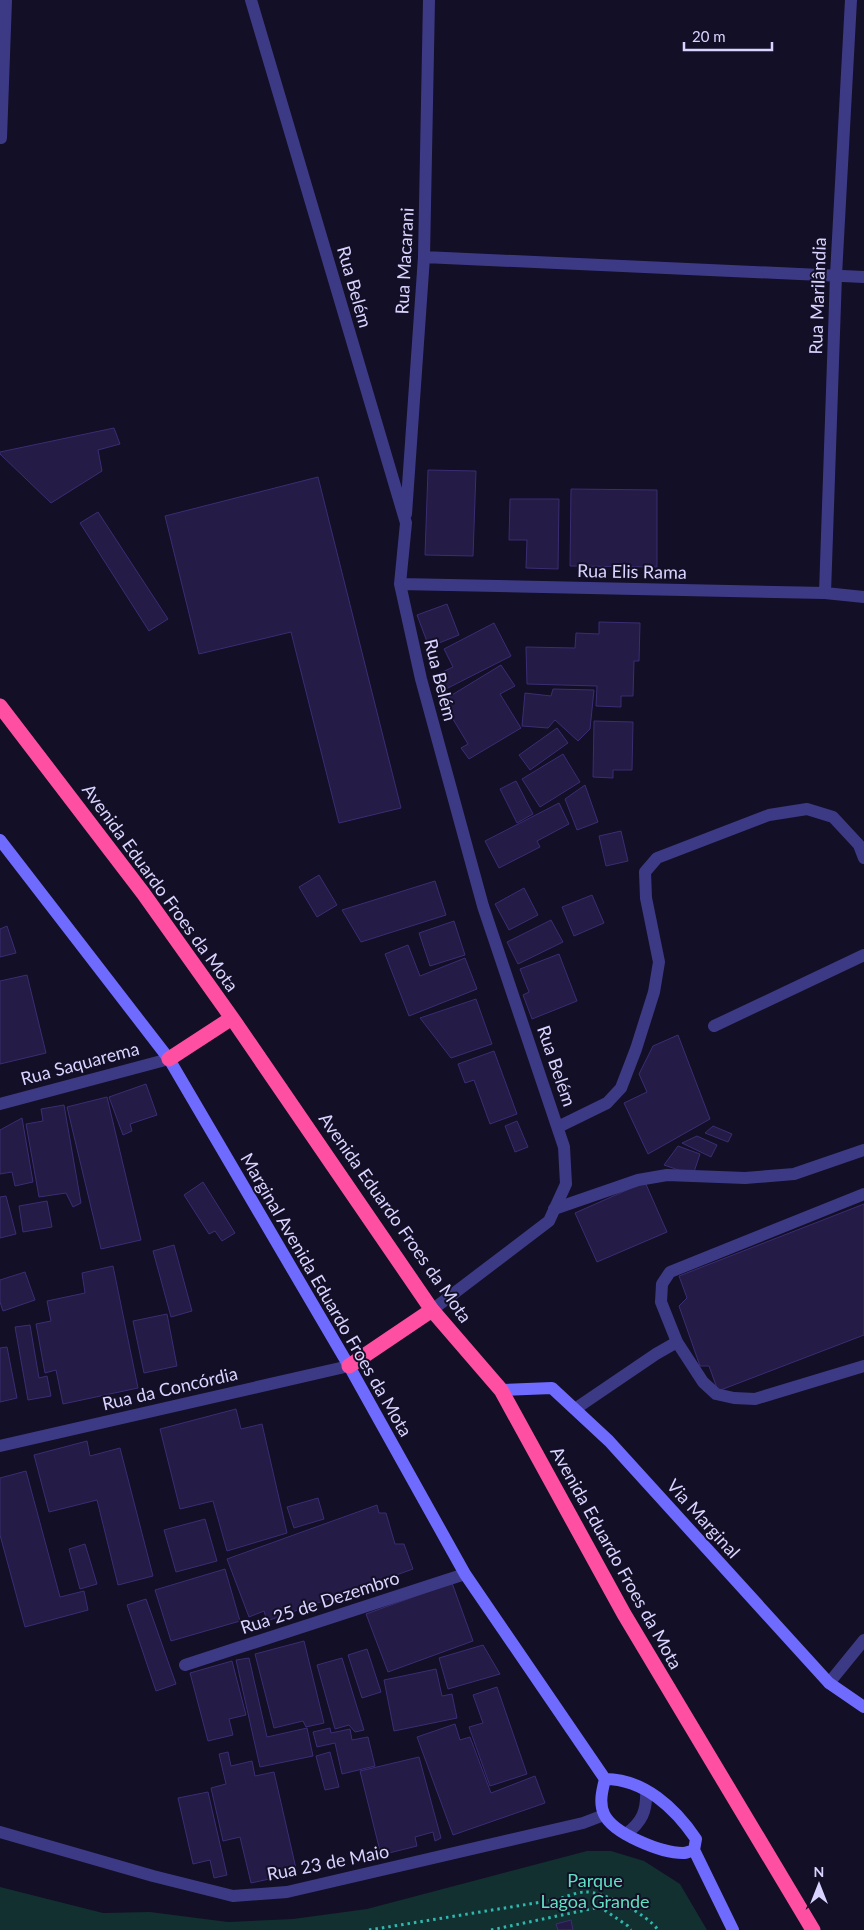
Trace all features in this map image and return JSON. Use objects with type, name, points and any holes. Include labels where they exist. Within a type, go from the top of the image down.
[{"type":"highway","name":"Avenida Eduardo Froes da Mota","points":[[0,706],[143,893],[232,1018],[432,1310],[501,1390],[624,1614],[813,1930]]},
{"type":"highway","points":[[169,1059],[232,1018]]},
{"type":"highway","points":[[349,1366],[432,1310]]},
{"type":"street","points":[[1,138],[6,0]]},
{"type":"street","name":"Rua Belém","points":[[251,0],[406,523],[400,584],[421,679],[483,906],[564,1147],[566,1184],[549,1221],[432,1310]]},
{"type":"street","name":"Rua Macarani","points":[[406,523],[424,257],[429,0]]},
{"type":"street","name":"Rua Marilândia","points":[[825,593],[836,275],[851,0]]},
{"type":"street","points":[[424,257],[864,277]]},
{"type":"street","name":"Rua Elis Rama","points":[[400,584],[825,593],[864,596]]},
{"type":"street","points":[[558,1127],[607,1103],[620,1088],[636,1049],[654,992],[659,962],[646,898],[645,872],[657,858],[769,815],[806,809],[833,817],[859,844],[864,858]]},
{"type":"street","name":"Marginal Avenida Eduardo Froes da Mota","points":[[0,840],[169,1059],[349,1366],[465,1574],[605,1779]]},
{"type":"street","points":[[714,1026],[864,955]]},
{"type":"street","name":"Rua Saquarema","points":[[0,1104],[169,1059]]},
{"type":"street","points":[[554,1209],[638,1180],[667,1175],[745,1178],[794,1174],[864,1150]]},
{"type":"street","points":[[864,1194],[670,1272],[662,1284],[661,1302],[677,1342],[702,1382],[716,1394],[734,1398],[755,1399],[864,1366]]},
{"type":"street","points":[[576,1409],[656,1354],[677,1342]]},
{"type":"street","name":"Rua da Concórdia","points":[[0,1446],[349,1366]]},
{"type":"street","name":"Via Marginal","points":[[501,1390],[552,1388],[609,1441],[829,1683],[864,1707]]},
{"type":"street","name":"Rua 25 de Dezembro","points":[[185,1665],[465,1574]]},
{"type":"street","points":[[829,1683],[864,1640]]},
{"type":"street","points":[[694,1850],[684,1853],[664,1849],[626,1834],[610,1823],[604,1814],[601,1798],[605,1779],[613,1779],[646,1791],[670,1807],[684,1822],[696,1839],[694,1850],[733,1930]]},
{"type":"street","points":[[626,1834],[636,1827],[643,1816],[647,1804],[646,1791]]},
{"type":"street","name":"Rua 23 de Maio","points":[[0,1832],[153,1876],[233,1896],[287,1892],[352,1878],[583,1823],[604,1814]]},
{"type":"path","points":[[369,1930],[554,1900],[585,1892],[606,1895],[629,1908],[658,1930]]},
{"type":"path","points":[[491,1930],[600,1907],[631,1930]]},
{"type":"green space","name":"Parque Lagoa Grande","points":[[587,1851],[611,1851],[644,1861],[680,1884],[707,1930],[0,1930],[0,1887],[103,1913],[150,1912],[228,1922],[293,1919],[367,1909]]},
{"type":"building","points":[[114,428],[120,444],[98,450],[102,471],[51,503],[0,454],[0,452]]},
{"type":"building","points":[[428,470],[476,471],[473,556],[425,555]]},
{"type":"building","points":[[318,477],[401,808],[339,823],[291,632],[199,654],[165,516]]},
{"type":"building","points":[[571,489],[657,490],[657,567],[570,566]]},
{"type":"building","points":[[510,499],[559,499],[558,569],[526,568],[527,540],[509,540]]},
{"type":"building","points":[[98,512],[168,619],[149,631],[80,523]]},
{"type":"building","points":[[447,604],[459,635],[429,647],[417,615]]},
{"type":"building","points":[[599,622],[640,623],[639,661],[634,661],[633,696],[621,696],[621,707],[596,706],[597,686],[527,684],[526,647],[575,648],[576,633],[599,634]]},
{"type":"building","points":[[494,623],[511,656],[444,690],[436,675],[453,667],[444,649]]},
{"type":"building","points":[[501,665],[515,686],[500,694],[521,728],[469,759],[461,748],[468,744],[442,701]]},
{"type":"building","points":[[553,689],[594,690],[590,729],[578,741],[555,720],[548,728],[522,726],[525,693],[551,696]]},
{"type":"building","points":[[594,721],[633,722],[632,770],[613,770],[613,778],[593,777]]},
{"type":"building","points":[[557,728],[568,743],[530,770],[519,755]]},
{"type":"building","points":[[563,754],[580,782],[540,807],[522,779]]},
{"type":"building","points":[[516,781],[533,814],[517,823],[500,789]]},
{"type":"building","points":[[585,785],[598,822],[577,830],[565,799]]},
{"type":"building","points":[[559,803],[569,824],[537,841],[540,847],[499,868],[485,841]]},
{"type":"building","points":[[621,831],[628,861],[606,866],[599,836]]},
{"type":"building","points":[[319,875],[337,905],[317,917],[299,887]]},
{"type":"building","points":[[435,881],[446,915],[361,942],[342,910]]},
{"type":"building","points":[[524,888],[538,915],[509,930],[495,904]]},
{"type":"building","points":[[592,895],[604,923],[574,936],[562,907]]},
{"type":"building","points":[[551,920],[563,942],[518,964],[507,942]]},
{"type":"building","points":[[454,921],[465,955],[430,966],[419,933]]},
{"type":"building","points":[[7,926],[16,953],[0,957],[0,929]]},
{"type":"building","points":[[408,945],[420,976],[465,958],[477,989],[409,1016],[385,954]]},
{"type":"building","points":[[559,954],[577,1001],[532,1019],[523,995],[529,992],[520,969]]},
{"type":"building","points":[[27,975],[46,1053],[0,1064],[0,981]]},
{"type":"building","points":[[476,999],[492,1044],[451,1058],[420,1018]]},
{"type":"building","points":[[678,1035],[710,1119],[648,1154],[624,1103],[647,1092],[639,1074],[653,1046]]},
{"type":"building","points":[[494,1051],[517,1114],[490,1124],[474,1080],[465,1083],[458,1064]]},
{"type":"building","points":[[146,1084],[157,1115],[130,1124],[132,1131],[123,1135],[109,1097]]},
{"type":"building","points":[[107,1097],[141,1240],[101,1249],[67,1107]]},
{"type":"building","points":[[64,1105],[81,1203],[73,1207],[66,1193],[39,1197],[26,1124],[43,1121],[41,1109]]},
{"type":"building","points":[[22,1118],[33,1182],[15,1186],[12,1172],[0,1174],[0,1130]]},
{"type":"building","points":[[517,1121],[528,1147],[515,1152],[505,1126]]},
{"type":"building","points":[[713,1126],[732,1134],[728,1142],[705,1133]]},
{"type":"building","points":[[697,1136],[717,1145],[711,1157],[682,1143]]},
{"type":"building","points":[[678,1146],[700,1154],[693,1175],[664,1165]]},
{"type":"building","points":[[203,1182],[235,1233],[222,1241],[215,1231],[209,1234],[184,1195]]},
{"type":"building","points":[[645,1182],[667,1232],[597,1262],[575,1213]]},
{"type":"building","points":[[6,1196],[16,1234],[0,1238],[0,1197]]},
{"type":"building","points":[[47,1201],[52,1227],[23,1232],[19,1206]]},
{"type":"building","points":[[864,1204],[864,1335],[718,1391],[709,1366],[700,1366],[679,1306],[687,1298],[679,1276]]},
{"type":"building","points":[[174,1245],[192,1311],[171,1317],[153,1251]]},
{"type":"building","points":[[113,1266],[138,1388],[63,1404],[56,1370],[45,1373],[36,1324],[51,1321],[47,1301],[85,1293],[82,1273]]},
{"type":"building","points":[[25,1272],[35,1300],[3,1311],[0,1302],[0,1280]]},
{"type":"building","points":[[167,1314],[177,1366],[144,1373],[133,1321]]},
{"type":"building","points":[[30,1325],[39,1378],[47,1376],[51,1396],[28,1400],[15,1327]]},
{"type":"building","points":[[7,1347],[17,1398],[0,1402],[0,1348]]},
{"type":"building","points":[[236,1409],[241,1429],[262,1424],[287,1533],[227,1551],[213,1501],[180,1509],[160,1429]]},
{"type":"building","points":[[87,1441],[90,1456],[120,1448],[153,1576],[118,1585],[97,1500],[49,1512],[34,1455]]},
{"type":"building","points":[[26,1471],[60,1597],[84,1591],[88,1610],[25,1627],[0,1535],[0,1478]]},
{"type":"building","points":[[318,1498],[324,1519],[294,1528],[287,1507]]},
{"type":"building","points":[[377,1505],[379,1513],[386,1513],[395,1544],[404,1544],[413,1569],[267,1621],[264,1611],[249,1617],[227,1559]]},
{"type":"building","points":[[205,1519],[217,1561],[176,1572],[164,1530]]},
{"type":"building","points":[[85,1544],[97,1584],[80,1589],[69,1549]]},
{"type":"building","points":[[225,1569],[240,1621],[171,1641],[155,1590]]},
{"type":"building","points":[[452,1583],[473,1641],[388,1672],[366,1614]]},
{"type":"building","points":[[146,1599],[176,1684],[156,1691],[127,1605]]},
{"type":"building","points":[[304,1641],[324,1723],[306,1727],[303,1721],[274,1728],[255,1654]]},
{"type":"building","points":[[483,1645],[500,1674],[448,1689],[439,1658]]},
{"type":"building","points":[[367,1649],[381,1692],[362,1698],[348,1655]]},
{"type":"building","points":[[249,1658],[267,1737],[307,1728],[313,1756],[260,1767],[236,1660]]},
{"type":"building","points":[[342,1658],[364,1730],[355,1732],[349,1725],[335,1729],[317,1665]]},
{"type":"building","points":[[232,1661],[246,1715],[229,1719],[233,1735],[208,1741],[190,1673]]},
{"type":"building","points":[[436,1669],[442,1696],[452,1694],[457,1718],[394,1731],[384,1680]]},
{"type":"building","points":[[497,1687],[527,1774],[490,1786],[469,1727],[483,1723],[473,1695]]},
{"type":"building","points":[[455,1724],[460,1740],[470,1737],[491,1793],[535,1776],[545,1803],[453,1835],[417,1737]]},
{"type":"building","points":[[330,1728],[331,1733],[350,1729],[352,1740],[368,1737],[375,1766],[342,1774],[335,1743],[317,1747],[313,1732]]},
{"type":"building","points":[[228,1752],[231,1766],[252,1761],[255,1776],[274,1772],[297,1873],[251,1883],[240,1837],[223,1841],[211,1788],[226,1784],[219,1754]]},
{"type":"building","points":[[330,1752],[339,1787],[325,1790],[316,1756]]},
{"type":"building","points":[[419,1757],[441,1838],[435,1841],[433,1832],[415,1837],[417,1846],[381,1855],[360,1771]]},
{"type":"building","points":[[208,1792],[227,1875],[214,1878],[210,1860],[193,1864],[178,1798]]},
{"type":"building","points":[[571,1920],[573,1930],[558,1930],[556,1924]]}]
